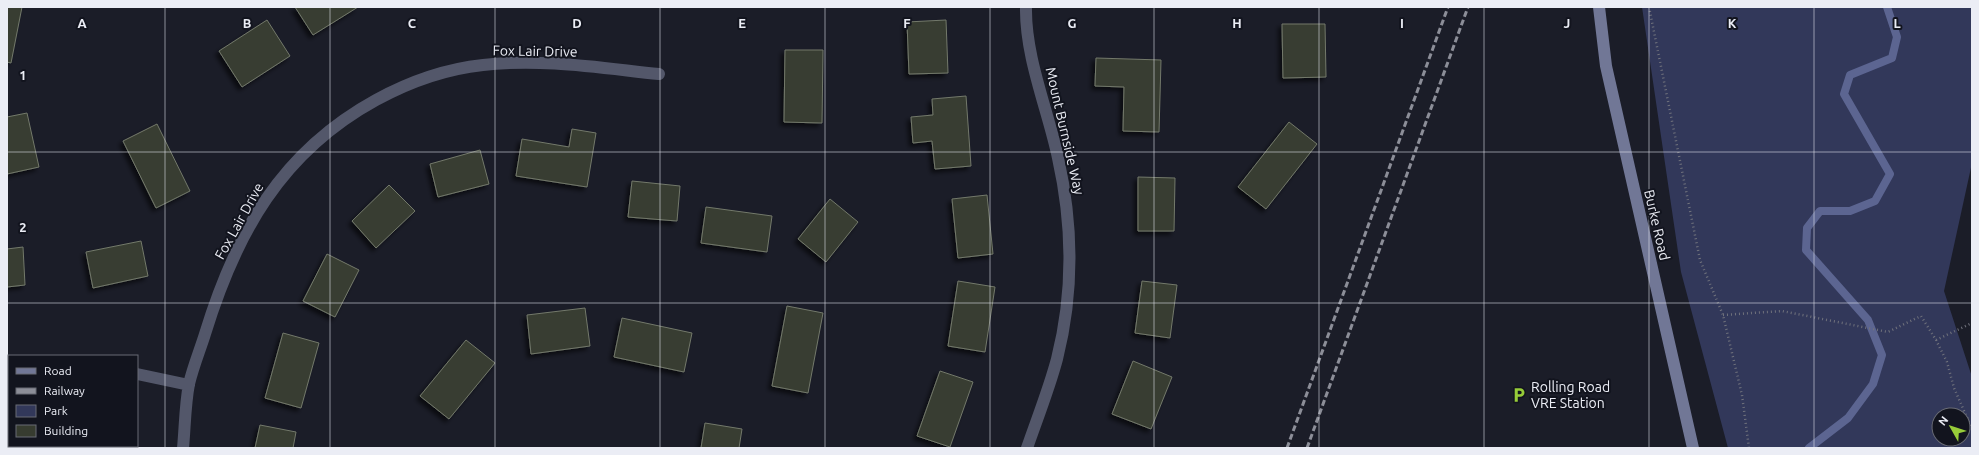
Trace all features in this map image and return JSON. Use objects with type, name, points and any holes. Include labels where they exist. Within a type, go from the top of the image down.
[{"type":"street","name":"Mount Burnside Way","points":[[1026,7],[1034,69],[1058,157],[1068,214],[1070,242],[1070,272],[1064,325],[1048,391],[1027,448]]},
{"type":"street","name":"Burke Road","points":[[1599,7],[1606,66],[1693,448]]},
{"type":"street","name":"Fox Lair Drive","points":[[183,448],[189,385],[223,281],[260,207],[283,175],[301,155],[332,127],[353,112],[403,86],[438,73],[482,65],[521,62],[659,74]]},
{"type":"street","points":[[138,374],[189,385]]},
{"type":"path","points":[[1649,7],[1700,260],[1723,315],[1742,395],[1749,448]]},
{"type":"path","points":[[1723,315],[1782,311],[1888,332],[1921,316],[1936,340],[1947,362],[1954,388],[1972,429]]},
{"type":"path","points":[[1936,340],[1972,323]]},
{"type":"green space","points":[[1642,7],[1972,7],[1972,163],[1944,291],[1972,377],[1972,448],[1728,448],[1681,272]]},
{"type":"building","points":[[7,7],[22,7],[11,63],[7,62]]},
{"type":"building","points":[[295,7],[358,7],[313,35]]},
{"type":"building","points":[[267,20],[290,56],[242,87],[219,51]]},
{"type":"building","points":[[946,20],[948,73],[909,74],[907,22]]},
{"type":"building","points":[[1282,24],[1325,24],[1326,77],[1283,78]]},
{"type":"building","points":[[785,50],[823,50],[822,123],[784,122]]},
{"type":"building","points":[[1096,58],[1161,60],[1159,132],[1123,131],[1124,87],[1095,86]]},
{"type":"building","points":[[966,96],[971,166],[935,169],[932,141],[913,143],[911,117],[933,115],[932,99]]},
{"type":"building","points":[[27,113],[39,167],[7,174],[7,117]]},
{"type":"building","points":[[1289,122],[1317,144],[1266,209],[1238,187]]},
{"type":"building","points":[[157,124],[190,191],[156,208],[123,141]]},
{"type":"building","points":[[572,129],[596,133],[587,187],[516,176],[522,139],[569,147]]},
{"type":"building","points":[[480,150],[489,184],[438,197],[430,164]]},
{"type":"building","points":[[1138,177],[1175,178],[1174,231],[1138,231]]},
{"type":"building","points":[[632,181],[680,186],[677,221],[628,217]]},
{"type":"building","points":[[389,185],[415,211],[376,248],[352,221]]},
{"type":"building","points":[[987,195],[993,254],[958,258],[952,199]]},
{"type":"building","points":[[830,199],[858,222],[826,262],[798,239]]},
{"type":"building","points":[[706,207],[772,216],[767,252],[701,243]]},
{"type":"building","points":[[141,241],[148,276],[93,288],[86,252]]},
{"type":"building","points":[[23,247],[25,285],[7,287],[7,249]]},
{"type":"building","points":[[327,254],[359,270],[335,317],[303,301]]},
{"type":"building","points":[[958,281],[995,287],[985,352],[948,346]]},
{"type":"building","points":[[1142,281],[1177,285],[1170,338],[1135,333]]},
{"type":"building","points":[[787,306],[823,313],[808,393],[772,386]]},
{"type":"building","points":[[585,308],[590,346],[531,354],[527,315]]},
{"type":"building","points":[[622,318],[692,333],[684,372],[614,357]]},
{"type":"building","points":[[283,333],[319,343],[301,408],[265,398]]},
{"type":"building","points":[[466,340],[495,363],[449,419],[420,396]]},
{"type":"building","points":[[1133,361],[1172,377],[1151,429],[1112,414]]},
{"type":"building","points":[[940,371],[973,382],[950,447],[917,436]]},
{"type":"building","points":[[705,423],[742,429],[739,448],[701,448]]},
{"type":"building","points":[[260,425],[296,432],[293,448],[255,448]]},
{"type":"building","points":[[8,432],[8,447],[12,448],[7,448]]},
{"type":"building","points":[[80,447],[81,448],[46,448]]},
{"type":"waterway","points":[[1809,448],[1848,418],[1873,384],[1882,355],[1868,320],[1806,250],[1807,228],[1820,211],[1850,211],[1875,201],[1890,174],[1844,94],[1850,75],[1892,58],[1897,37],[1887,7]]},
{"type":"railway","points":[[1287,448],[1448,7]]},
{"type":"railway","points":[[1307,448],[1468,7]]},
{"type":"place","name":"Rolling Road VRE Station","points":[[1519,395]]}]
